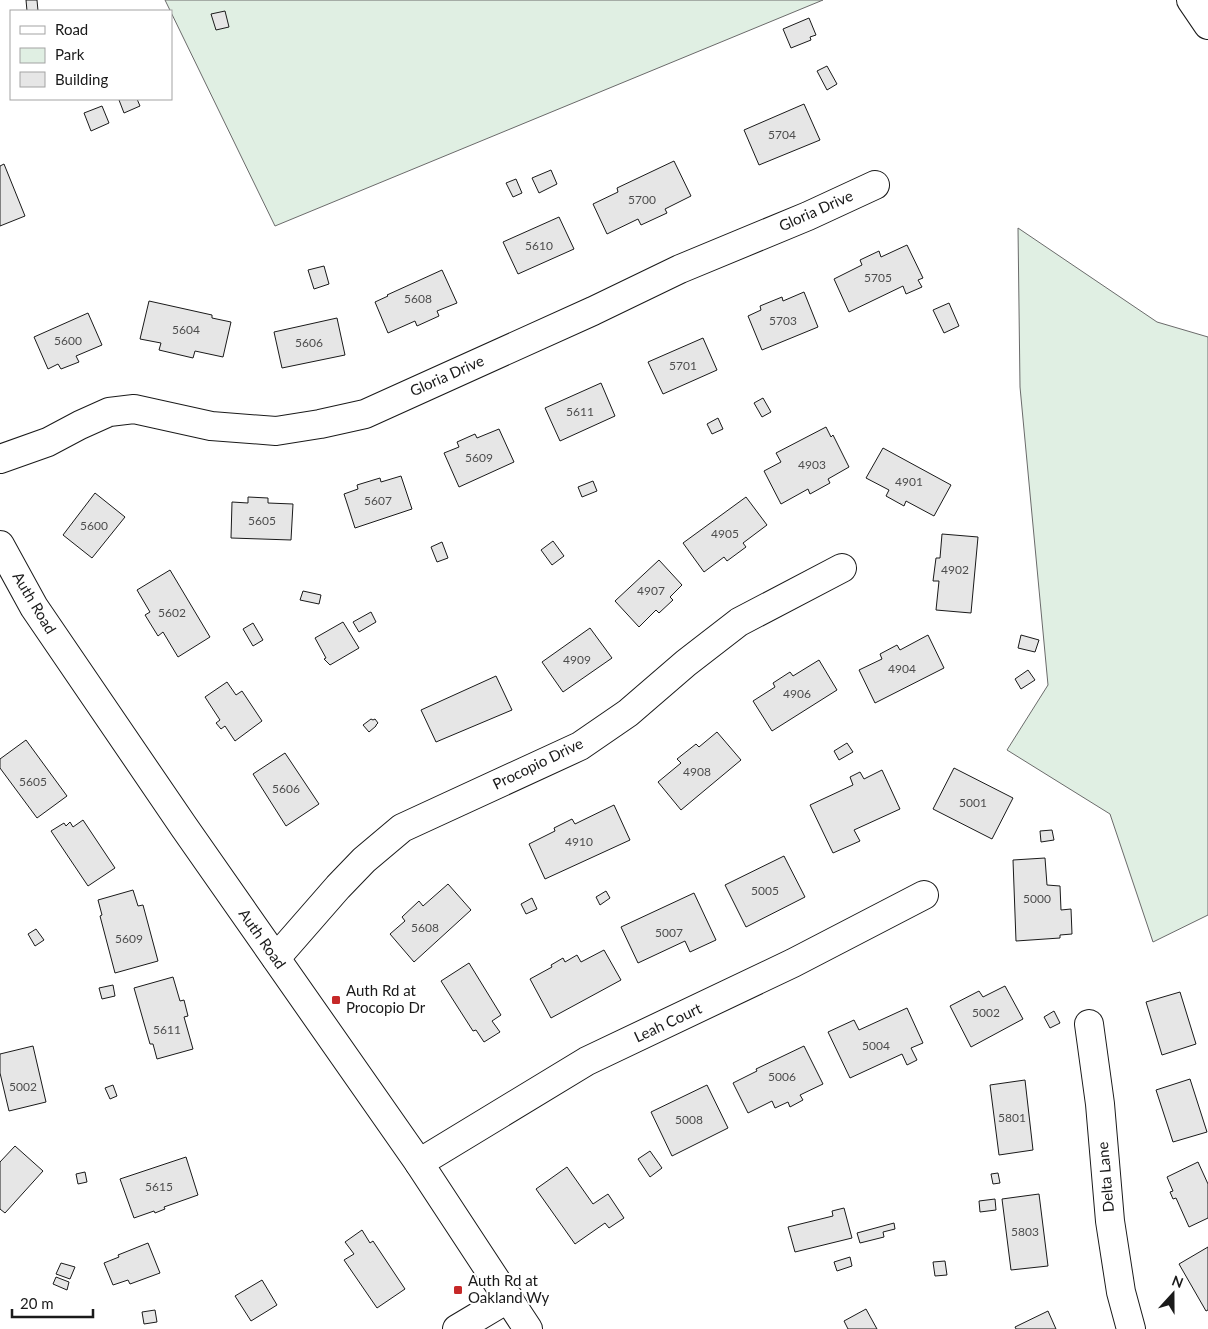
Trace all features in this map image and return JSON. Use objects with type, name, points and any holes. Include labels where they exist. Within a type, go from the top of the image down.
[{"type":"street","points":[[1191,0],[1208,25]]},
{"type":"street","name":"Gloria Drive","points":[[0,459],[48,442],[80,424],[109,412],[134,409],[211,426],[276,431],[364,414],[593,311],[680,269],[808,216],[875,184]]},
{"type":"street","name":"Auth Road","points":[[0,545],[34,607],[184,827],[419,1163],[528,1329]]},
{"type":"street","name":"Procopio Drive","points":[[276,958],[364,860],[402,828],[580,746],[628,713],[686,663],[739,622],[842,568]]},
{"type":"street","name":"Leah Court","points":[[419,1163],[587,1061],[793,963],[924,895]]},
{"type":"street","name":"Delta Lane","points":[[1089,1024],[1100,1104],[1110,1221],[1120,1292],[1131,1329]]},
{"type":"street","points":[[457,1329],[509,1298]]},
{"type":"green space","points":[[165,0],[823,0],[275,226],[172,14],[172,10],[170,10]]},
{"type":"green space","points":[[1018,228],[1157,322],[1208,337],[1208,915],[1153,942],[1110,814],[1007,750],[1048,685],[1020,387]]},
{"type":"building","points":[[26,0],[37,0],[38,10],[27,10]]},
{"type":"building","points":[[225,11],[229,27],[216,30],[211,14]]},
{"type":"building","points":[[809,18],[816,35],[810,37],[811,40],[791,48],[783,29]]},
{"type":"building","points":[[827,66],[837,84],[827,90],[817,71]]},
{"type":"building","points":[[119,100],[137,100],[140,106],[124,113]]},
{"type":"building","points":[[804,104],[820,140],[759,165],[744,130]]},
{"type":"building","points":[[102,106],[109,123],[91,131],[84,113]]},
{"type":"building","points":[[674,161],[691,196],[665,209],[667,213],[641,225],[638,219],[607,234],[593,204],[618,192],[617,188]]},
{"type":"building","points":[[4,164],[25,216],[0,226],[0,166]]},
{"type":"building","points":[[551,170],[557,184],[539,193],[532,178]]},
{"type":"building","points":[[516,179],[522,193],[513,197],[506,183]]},
{"type":"building","points":[[559,217],[574,249],[518,274],[503,242]]},
{"type":"building","points":[[907,245],[923,278],[918,280],[922,287],[906,294],[903,286],[849,312],[834,279],[862,265],[860,260],[879,251],[881,257]]},
{"type":"building","points":[[324,266],[329,284],[314,289],[308,270]]},
{"type":"building","points":[[442,270],[457,303],[437,311],[439,316],[417,326],[415,321],[388,333],[375,302]]},
{"type":"building","points":[[804,292],[818,327],[762,350],[748,316],[761,310],[760,306],[782,297],[783,301]]},
{"type":"building","points":[[149,301],[212,315],[212,318],[231,322],[223,357],[195,351],[193,358],[159,350],[161,343],[140,339]]},
{"type":"building","points":[[949,303],[959,326],[944,333],[933,310]]},
{"type":"building","points":[[88,313],[102,345],[76,356],[79,362],[61,369],[58,364],[48,369],[34,337]]},
{"type":"building","points":[[337,318],[345,355],[282,368],[274,332]]},
{"type":"building","points":[[703,338],[717,370],[663,394],[648,362]]},
{"type":"building","points":[[601,383],[615,416],[560,441],[545,408]]},
{"type":"building","points":[[763,398],[771,412],[762,417],[754,403]]},
{"type":"building","points":[[718,418],[723,429],[712,434],[707,424]]},
{"type":"building","points":[[826,427],[831,437],[833,435],[849,467],[828,479],[830,483],[810,494],[808,489],[781,504],[764,471],[781,462],[776,453]]},
{"type":"building","points":[[499,429],[514,462],[459,487],[444,453],[459,447],[457,442],[475,434],[477,438]]},
{"type":"building","points":[[883,448],[951,485],[934,516],[906,501],[904,506],[886,496],[889,490],[866,478]]},
{"type":"building","points":[[401,476],[412,509],[355,528],[344,494],[358,489],[357,485],[380,478],[381,482]]},
{"type":"building","points":[[593,481],[597,491],[582,497],[578,487]]},
{"type":"building","points":[[95,493],[125,517],[92,558],[63,535]]},
{"type":"building","points":[[248,497],[268,498],[268,503],[293,504],[291,540],[231,538],[232,502],[248,503]]},
{"type":"building","points":[[746,497],[767,525],[743,543],[746,547],[727,561],[724,557],[704,572],[683,543]]},
{"type":"building","points":[[942,534],[978,537],[971,613],[936,610],[939,581],[933,581],[936,558],[940,558]]},
{"type":"building","points":[[553,541],[564,556],[552,565],[541,550]]},
{"type":"building","points":[[442,542],[448,558],[437,562],[431,547]]},
{"type":"building","points":[[659,560],[682,585],[670,597],[673,600],[659,613],[656,610],[639,627],[615,601]]},
{"type":"building","points":[[170,570],[210,637],[178,657],[163,632],[158,636],[145,615],[150,612],[137,590]]},
{"type":"building","points":[[303,591],[321,595],[319,604],[300,600]]},
{"type":"building","points":[[371,612],[376,622],[359,632],[353,622]]},
{"type":"building","points":[[343,622],[359,648],[330,665],[324,659],[326,658],[315,638]]},
{"type":"building","points":[[253,623],[263,640],[253,646],[243,629]]},
{"type":"building","points":[[590,628],[612,658],[563,692],[542,662]]},
{"type":"building","points":[[928,635],[944,668],[875,703],[859,670],[882,659],[880,654],[897,645],[900,650]]},
{"type":"building","points":[[1021,635],[1039,640],[1035,652],[1018,648]]},
{"type":"building","points":[[819,660],[837,690],[772,731],[753,701],[775,687],[773,683],[790,672],[793,676]]},
{"type":"building","points":[[1028,670],[1035,680],[1021,689],[1015,679]]},
{"type":"building","points":[[496,676],[512,710],[436,742],[421,710]]},
{"type":"building","points":[[227,682],[236,695],[242,691],[262,721],[235,741],[225,726],[221,729],[216,723],[220,720],[205,697]]},
{"type":"building","points":[[371,719],[375,719],[378,723],[369,732],[363,725]]},
{"type":"building","points":[[717,732],[741,760],[681,810],[658,782],[681,763],[677,759],[696,744],[699,747]]},
{"type":"building","points":[[26,740],[67,796],[37,818],[0,768],[0,759]]},
{"type":"building","points":[[847,743],[853,752],[839,760],[834,751]]},
{"type":"building","points":[[285,753],[319,804],[286,826],[253,774]]},
{"type":"building","points":[[954,768],[1013,798],[992,839],[933,809]]},
{"type":"building","points":[[882,770],[900,809],[854,830],[860,841],[833,853],[810,805],[853,785],[850,777],[860,772],[864,779]]},
{"type":"building","points":[[614,805],[630,840],[545,879],[529,844],[555,831],[554,828],[572,819],[575,824]]},
{"type":"building","points":[[83,820],[115,868],[88,886],[51,831],[64,823],[66,826],[70,822],[73,827]]},
{"type":"building","points":[[1052,830],[1054,840],[1041,842],[1040,831]]},
{"type":"building","points":[[784,856],[805,897],[746,927],[725,885]]},
{"type":"building","points":[[1045,858],[1047,885],[1060,886],[1061,910],[1071,909],[1072,934],[1060,935],[1060,938],[1016,941],[1013,860]]},
{"type":"building","points":[[448,884],[471,910],[414,962],[390,934],[405,921],[402,917],[419,901],[423,906]]},
{"type":"building","points":[[133,890],[138,906],[143,905],[158,961],[115,973],[100,916],[102,915],[98,900]]},
{"type":"building","points":[[606,891],[610,898],[600,905],[596,897]]},
{"type":"building","points":[[694,893],[716,940],[690,952],[685,941],[638,963],[621,927]]},
{"type":"building","points":[[532,898],[537,909],[526,914],[521,904]]},
{"type":"building","points":[[36,929],[44,940],[35,946],[28,934]]},
{"type":"building","points":[[604,950],[621,980],[551,1018],[530,979],[552,967],[551,965],[563,958],[565,962],[577,955],[581,962]]},
{"type":"building","points":[[469,963],[501,1015],[492,1021],[500,1032],[484,1042],[476,1030],[473,1031],[441,981]]},
{"type":"building","points":[[173,977],[180,1001],[184,1000],[188,1016],[184,1017],[193,1049],[157,1059],[153,1044],[150,1044],[134,988]]},
{"type":"building","points":[[113,985],[115,996],[102,999],[99,988]]},
{"type":"building","points":[[1005,986],[1023,1019],[971,1047],[950,1006],[979,991],[983,997]]},
{"type":"building","points":[[1180,992],[1196,1044],[1162,1055],[1146,1002]]},
{"type":"building","points":[[907,1008],[923,1043],[911,1048],[917,1060],[907,1065],[902,1054],[850,1078],[828,1032],[854,1020],[859,1030]]},
{"type":"building","points":[[1054,1011],[1060,1023],[1050,1028],[1044,1017]]},
{"type":"building","points":[[33,1046],[46,1102],[9,1111],[0,1073],[0,1054]]},
{"type":"building","points":[[804,1046],[823,1084],[800,1095],[803,1100],[790,1107],[788,1102],[775,1108],[772,1101],[748,1113],[733,1083],[757,1071],[756,1069]]},
{"type":"building","points":[[1190,1079],[1207,1132],[1173,1142],[1156,1090]]},
{"type":"building","points":[[1025,1080],[1033,1150],[999,1155],[990,1085]]},
{"type":"building","points":[[113,1085],[117,1096],[110,1099],[105,1088]]},
{"type":"building","points":[[707,1085],[728,1128],[672,1156],[651,1112]]},
{"type":"building","points":[[15,1146],[43,1171],[5,1213],[0,1209],[0,1162]]},
{"type":"building","points":[[650,1151],[662,1168],[650,1177],[638,1159]]},
{"type":"building","points":[[186,1157],[198,1195],[164,1207],[165,1209],[155,1213],[154,1211],[134,1218],[120,1179]]},
{"type":"building","points":[[1198,1162],[1208,1184],[1208,1218],[1189,1227],[1176,1198],[1173,1199],[1170,1192],[1173,1191],[1167,1177]]},
{"type":"building","points":[[567,1167],[593,1204],[608,1194],[624,1218],[609,1228],[605,1223],[575,1244],[536,1189]]},
{"type":"building","points":[[85,1172],[87,1182],[78,1184],[76,1174]]},
{"type":"building","points":[[998,1173],[1000,1183],[993,1184],[991,1174]]},
{"type":"building","points":[[1039,1194],[1048,1266],[1011,1270],[1002,1199]]},
{"type":"building","points":[[995,1199],[996,1210],[980,1212],[979,1201]]},
{"type":"building","points":[[844,1208],[852,1238],[795,1252],[788,1227],[833,1216],[832,1211]]},
{"type":"building","points":[[894,1223],[895,1229],[883,1232],[884,1237],[860,1243],[857,1233]]},
{"type":"building","points":[[362,1230],[370,1243],[373,1241],[405,1289],[377,1308],[344,1260],[354,1254],[345,1242]]},
{"type":"building","points":[[148,1243],[160,1273],[130,1284],[128,1280],[113,1285],[104,1263]]},
{"type":"building","points":[[1208,1247],[1208,1310],[1206,1311],[1179,1264]]},
{"type":"building","points":[[850,1257],[852,1266],[837,1271],[834,1262]]},
{"type":"building","points":[[945,1261],[947,1275],[935,1276],[933,1262]]},
{"type":"building","points":[[61,1263],[75,1267],[70,1279],[56,1274]]},
{"type":"building","points":[[56,1277],[69,1282],[67,1290],[53,1284]]},
{"type":"building","points":[[262,1280],[277,1305],[251,1321],[235,1296]]},
{"type":"building","points":[[866,1309],[877,1329],[848,1329],[844,1321]]},
{"type":"building","points":[[155,1310],[157,1322],[144,1324],[142,1312]]},
{"type":"building","points":[[1048,1311],[1056,1329],[1016,1329],[1015,1327]]},
{"type":"place","name":"Auth Rd at Procopio Dr","points":[[336,1000]]},
{"type":"place","name":"Auth Rd at Oakland Wy","points":[[458,1290]]}]
